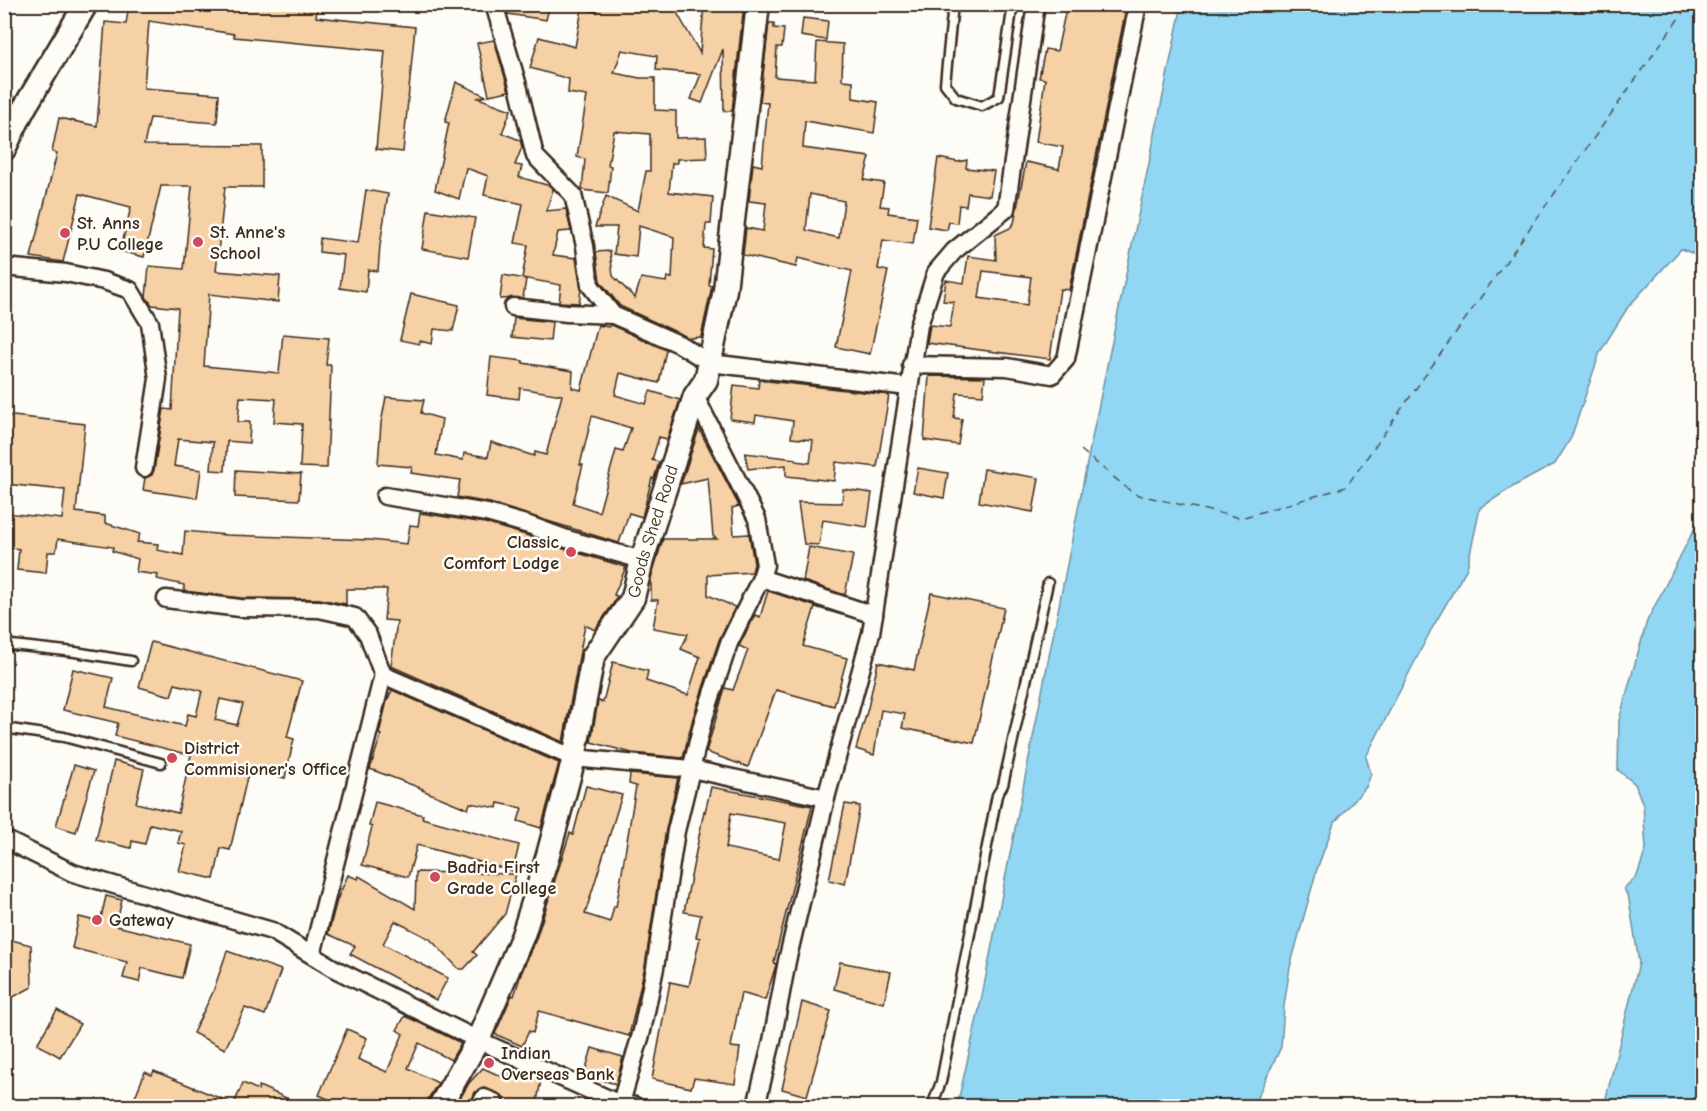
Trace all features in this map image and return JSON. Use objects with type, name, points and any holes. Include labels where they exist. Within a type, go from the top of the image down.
[{"type":"street","points":[[4,149],[23,110],[86,4]]},
{"type":"street","points":[[494,4],[519,89],[535,156],[573,195],[585,246],[590,285],[613,315]]},
{"type":"street","name":"Goods Shed Road","points":[[440,1107],[478,1040],[523,935],[548,855],[574,758],[593,657],[633,598],[642,560],[695,396],[706,380],[725,290],[758,4]]},
{"type":"street","points":[[756,1107],[772,1041],[787,961],[826,798],[871,633],[911,364],[919,325],[936,272],[954,251],[1006,209],[1036,4]]},
{"type":"street","points":[[911,364],[1006,367],[1052,375],[1066,359],[1138,4]]},
{"type":"street","points":[[4,267],[66,273],[104,281],[130,290],[150,323],[158,379],[144,468]]},
{"type":"street","points":[[513,307],[613,315],[678,344],[710,363],[908,387]]},
{"type":"street","points":[[4,839],[73,873],[272,931],[335,969],[478,1040],[625,1106],[657,958],[676,831],[703,721],[729,643],[761,578],[765,565],[757,519],[695,396]]},
{"type":"street","points":[[385,496],[487,513],[642,560]]},
{"type":"street","points":[[761,578],[874,615]]},
{"type":"street","points":[[166,599],[240,608],[319,609],[355,617],[368,635],[382,675],[312,955]]},
{"type":"street","points":[[382,675],[574,758],[691,769],[826,798]]},
{"type":"street","points":[[479,1107],[483,1098],[494,1102],[492,1107]]},
{"type":"lane","points":[[953,4],[945,84],[956,99],[982,106],[999,97],[1013,4]]},
{"type":"lane","points":[[932,1107],[941,1082],[997,795],[1003,785],[1048,583]]},
{"type":"lane","points":[[4,648],[12,645],[131,661]]},
{"type":"lane","points":[[4,728],[64,737],[161,763]]},
{"type":"water","points":[[1182,4],[1702,5],[1702,257],[1681,249],[1628,307],[1600,352],[1571,438],[1555,464],[1480,508],[1467,568],[1431,630],[1366,757],[1371,774],[1366,787],[1334,823],[1317,869],[1290,967],[1281,1047],[1253,1106],[957,1106],[981,1001],[1092,438]]},
{"type":"water","points":[[1702,514],[1702,1106],[1604,1106],[1639,963],[1629,900],[1624,888],[1637,876],[1646,849],[1643,805],[1635,784],[1618,770],[1619,720],[1647,621]]},
{"type":"building","points":[[129,4],[198,4],[236,10],[236,4],[318,4],[316,17],[415,27],[403,152],[376,149],[385,51],[234,37],[234,34],[149,21],[144,88],[219,94],[217,123],[150,118],[144,145],[262,146],[262,187],[225,187],[216,271],[280,276],[278,302],[209,294],[204,366],[279,373],[283,334],[329,338],[326,365],[331,365],[327,468],[300,467],[302,424],[274,422],[276,399],[240,397],[238,422],[250,422],[249,443],[227,441],[225,471],[211,470],[213,442],[178,439],[174,466],[201,470],[197,498],[143,490],[145,478],[152,475],[154,470],[164,409],[172,410],[178,308],[152,305],[146,297],[149,266],[184,269],[192,186],[161,186],[144,257],[120,251],[131,207],[80,194],[63,262],[31,257],[57,153],[52,152],[59,118],[97,126],[105,22],[126,24]]},
{"type":"building","points":[[505,4],[550,4],[546,20],[508,14]]},
{"type":"building","points":[[599,4],[672,4],[700,53],[704,4],[744,4],[732,111],[724,111],[723,49],[702,103],[691,99],[701,74],[656,70],[657,56],[622,50],[614,73],[640,78],[655,78],[655,110],[676,111],[676,138],[706,137],[707,158],[677,159],[677,163],[672,163],[669,192],[713,197],[711,224],[706,224],[704,248],[712,249],[709,285],[712,286],[701,337],[689,338],[620,306],[600,281],[596,252],[610,251],[613,276],[635,298],[641,278],[666,282],[667,277],[672,278],[674,237],[639,226],[636,257],[614,254],[617,227],[595,227],[606,196],[638,211],[646,171],[650,171],[650,134],[614,131],[608,165],[611,166],[608,193],[582,190],[585,159],[577,157],[587,96],[568,93],[569,79],[530,68],[539,37],[575,47],[582,9],[597,12]]},
{"type":"building","points":[[1067,4],[1127,4],[1069,290],[1060,289],[1050,359],[927,343],[930,325],[950,327],[954,302],[943,301],[946,280],[964,283],[968,256],[996,260],[995,235],[1010,228],[1014,223],[1026,162],[1059,169],[1063,147],[1036,142],[1045,79],[1039,78],[1045,49],[1057,51]],"holes":[[[983,271],[1031,277],[1027,305],[979,298]]]},
{"type":"building","points":[[803,18],[828,21],[826,40],[801,36]]},
{"type":"building","points":[[769,23],[774,23],[774,28],[784,29],[782,47],[777,47],[775,77],[815,80],[817,42],[843,44],[842,80],[853,81],[853,98],[878,102],[874,133],[805,121],[803,148],[870,157],[864,180],[884,183],[880,206],[889,207],[888,213],[917,217],[913,244],[883,240],[878,269],[888,271],[870,354],[836,347],[852,271],[798,258],[796,267],[743,255],[746,228],[763,231],[766,203],[749,201],[753,164],[762,166],[768,103],[760,102]],"holes":[[[810,194],[844,201],[839,238],[806,230]]]},
{"type":"building","points":[[494,40],[509,91],[489,95],[477,43]]},
{"type":"building","points":[[456,82],[486,96],[478,98],[511,110],[502,133],[520,140],[522,147],[515,165],[522,166],[519,177],[550,186],[553,190],[546,211],[566,209],[571,231],[558,232],[553,255],[576,258],[581,289],[579,303],[559,302],[561,285],[522,278],[528,245],[515,243],[523,204],[484,195],[488,176],[466,168],[459,199],[435,190],[449,123],[445,122]]},
{"type":"building","points":[[938,158],[958,162],[967,160],[966,168],[994,171],[990,196],[968,193],[966,206],[959,205],[957,223],[949,222],[947,230],[928,227]]},
{"type":"building","points":[[366,190],[388,194],[378,271],[368,270],[366,292],[340,288],[344,255],[319,252],[320,238],[358,243]]},
{"type":"building","points":[[428,210],[475,218],[468,257],[422,249]]},
{"type":"building","points":[[503,275],[526,279],[523,298],[500,299]]},
{"type":"building","points":[[411,294],[459,305],[453,331],[434,329],[432,344],[400,340]]},
{"type":"building","points":[[514,318],[552,322],[550,341],[512,337]]},
{"type":"building","points":[[598,325],[608,327],[611,325],[666,350],[659,383],[620,373],[615,395],[646,404],[650,391],[680,400],[667,439],[659,437],[652,460],[659,462],[654,479],[652,478],[642,517],[629,513],[619,543],[490,503],[457,497],[460,480],[411,473],[412,467],[378,464],[381,423],[386,397],[424,400],[421,413],[442,419],[436,455],[463,460],[464,453],[488,457],[491,442],[534,456],[535,452],[546,455],[562,395],[520,388],[519,399],[487,395],[491,357],[573,371],[572,388],[581,390]],"holes":[[[592,416],[631,428],[623,452],[616,450],[599,512],[573,503]]]},
{"type":"building","points":[[929,376],[985,377],[983,395],[957,393],[954,418],[962,419],[958,445],[924,440]]},
{"type":"building","points":[[759,380],[889,395],[877,467],[836,462],[834,481],[786,476],[786,465],[748,469],[745,453],[796,459],[796,461],[810,463],[813,440],[791,438],[793,421],[756,415],[755,422],[730,419],[734,385],[758,388]]},
{"type":"building","points":[[4,415],[85,424],[76,512],[105,516],[105,523],[140,534],[137,542],[158,544],[157,550],[183,555],[185,531],[226,535],[370,540],[407,544],[410,525],[418,526],[420,513],[485,523],[626,567],[614,595],[617,596],[595,630],[585,625],[563,742],[391,666],[397,621],[384,620],[387,589],[346,589],[346,604],[319,599],[241,598],[184,591],[184,585],[157,579],[158,575],[136,572],[138,559],[112,551],[113,547],[58,539],[56,552],[48,552],[46,573],[17,570],[19,549],[4,547],[6,513],[62,519],[65,490],[4,484]]},
{"type":"building","points":[[699,429],[739,506],[732,508],[734,535],[749,534],[754,564],[752,572],[708,575],[708,595],[735,607],[719,640],[693,718],[683,758],[632,753],[591,742],[598,701],[603,702],[613,662],[648,671],[646,681],[688,695],[700,657],[681,649],[688,634],[653,628],[658,600],[651,600],[651,578],[663,539],[717,539],[713,536],[708,478],[681,484]]},
{"type":"building","points":[[918,468],[948,473],[944,498],[913,492]]},
{"type":"building","points":[[984,469],[1039,478],[1033,512],[979,502]]},
{"type":"building","points":[[236,470],[301,474],[299,500],[235,497]]},
{"type":"building","points":[[843,489],[872,493],[867,527],[823,520],[819,545],[804,544],[798,502],[842,503]]},
{"type":"building","points":[[809,547],[853,555],[845,595],[803,581]]},
{"type":"building","points":[[768,591],[842,615],[815,607],[803,646],[847,658],[834,706],[776,690],[748,767],[706,752],[725,688],[733,690],[748,650],[739,646],[755,615],[760,617]]},
{"type":"building","points":[[931,593],[1004,608],[974,743],[902,728],[905,714],[881,710],[874,755],[856,749],[878,662],[914,670]]},
{"type":"building","points":[[151,642],[302,681],[287,737],[294,739],[285,778],[249,769],[230,850],[221,848],[214,879],[179,871],[186,845],[178,843],[181,831],[150,824],[145,844],[132,841],[131,848],[96,840],[114,761],[144,769],[136,803],[178,813],[191,755],[115,736],[118,723],[63,710],[73,669],[113,678],[106,707],[185,726],[188,714],[196,716],[202,691],[175,684],[171,696],[139,687]],"holes":[[[220,699],[243,704],[237,725],[215,720]]]},
{"type":"building","points":[[392,690],[559,763],[541,828],[518,821],[522,808],[498,803],[497,808],[470,803],[468,809],[370,769],[381,735],[379,734],[387,701]]},
{"type":"building","points":[[74,765],[94,771],[76,832],[56,826]]},
{"type":"building","points":[[630,774],[678,778],[666,829],[645,966],[629,1036],[539,1011],[533,1033],[529,1031],[522,1046],[495,1034],[512,995],[514,996],[536,939],[570,833],[573,835],[586,786],[622,795],[585,914],[610,922],[614,906],[616,907],[636,786],[629,784]]},
{"type":"building","points":[[711,787],[812,806],[774,962],[776,965],[765,1000],[741,993],[731,1047],[740,1048],[735,1084],[694,1078],[691,1088],[652,1079],[670,982],[689,986],[700,938],[696,937],[701,915],[684,912]],"holes":[[[731,813],[786,823],[779,859],[726,848]]]},
{"type":"building","points":[[375,802],[423,815],[422,818],[519,845],[513,871],[417,845],[408,877],[362,865],[372,827],[369,826]]},
{"type":"building","points":[[845,804],[860,806],[845,884],[829,880]]},
{"type":"building","points":[[416,872],[516,874],[505,914],[473,952],[477,955],[464,969],[459,969],[430,939],[395,921],[383,944],[448,978],[436,1000],[350,954],[355,946],[328,934],[337,900],[348,875],[358,879],[359,876],[415,909]]},
{"type":"building","points":[[106,896],[122,900],[116,926],[190,944],[182,978],[142,968],[139,982],[123,978],[127,962],[72,948],[79,917],[100,922]]},
{"type":"building","points":[[4,938],[31,945],[32,987],[4,1002]]},
{"type":"building","points":[[227,951],[281,970],[265,1015],[245,1008],[225,1049],[193,1033],[213,992]]},
{"type":"building","points":[[840,962],[891,972],[884,1003],[834,989]]},
{"type":"building","points":[[802,1002],[831,1011],[807,1096],[782,1089]]},
{"type":"building","points":[[57,1010],[80,1024],[60,1057],[37,1044]]},
{"type":"building","points":[[405,1016],[461,1043],[451,1060],[419,1043],[408,1068],[438,1083],[428,1099],[427,1107],[409,1107],[395,1100],[392,1107],[346,1107],[319,1095],[347,1029],[367,1038],[358,1059],[387,1072],[403,1034],[397,1030]]},
{"type":"building","points":[[592,1048],[623,1057],[616,1084],[584,1075]]},
{"type":"building","points":[[511,1067],[541,1080],[536,1107],[503,1107],[502,1095],[484,1088],[475,1092],[469,1107],[455,1107],[469,1083],[483,1068],[509,1080]]},
{"type":"building","points":[[154,1071],[234,1104],[243,1083],[258,1090],[259,1086],[307,1107],[131,1107],[145,1072],[152,1075]]},
{"type":"ferry route","points":[[1081,450],[1134,494],[1241,518],[1346,487],[1689,4]]},
{"type":"place","name":"St. Anns P.U College","points":[[65,233]]},
{"type":"place","name":"St. Anne's School","points":[[198,242]]},
{"type":"place","name":"Classic Comfort Lodge","points":[[571,552]]},
{"type":"place","name":"District Commisioner's Office","points":[[172,758]]},
{"type":"place","name":"Badria First Grade College","points":[[435,877]]},
{"type":"place","name":"Gateway","points":[[97,920]]},
{"type":"place","name":"Indian Overseas Bank","points":[[489,1063]]}]
